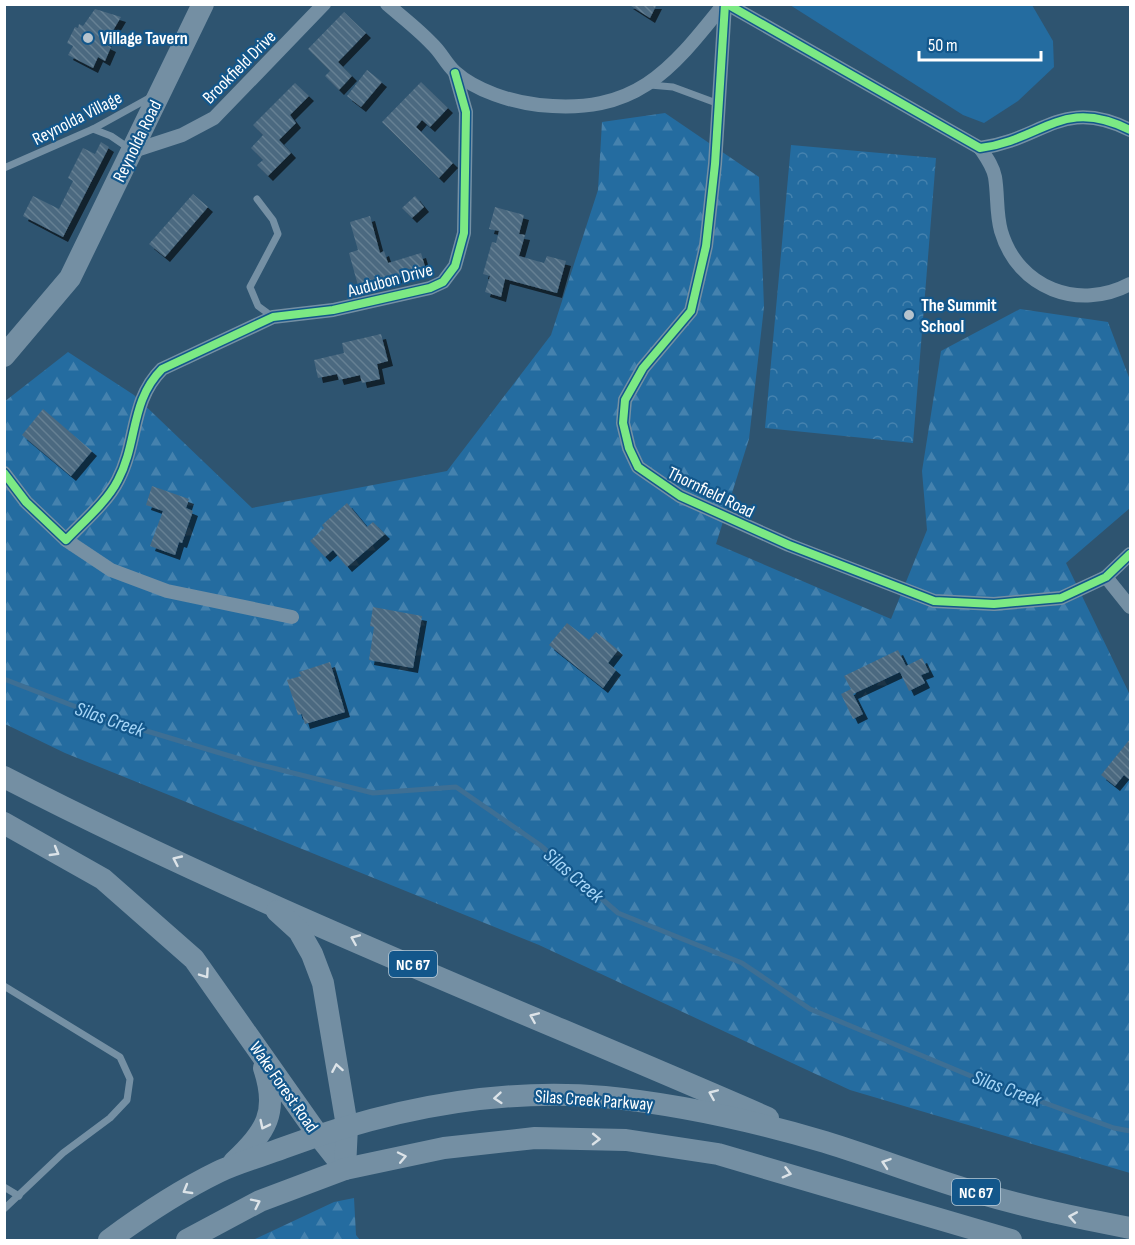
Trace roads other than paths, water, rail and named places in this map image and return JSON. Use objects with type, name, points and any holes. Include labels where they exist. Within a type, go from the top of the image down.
[{"type":"main road","name":"Reynolda Road","points":[[4,356],[70,278],[203,4]]},
{"type":"main road","name":"Reynolda Road","points":[[4,331],[70,278]]},
{"type":"main road","name":"Wake Forest Road","points":[[4,777],[267,901],[825,1142]]},
{"type":"main road","name":"Wake Forest Road","points":[[4,823],[103,879],[195,959],[318,1135],[345,1169]]},
{"type":"main road","name":"Wake Forest Road","points":[[267,901],[299,931],[312,954],[323,983],[347,1126],[345,1169]]},
{"type":"main road","points":[[226,1169],[254,1143],[263,1130],[271,1111],[272,1096],[258,1049]]},
{"type":"main road","name":"Silas Creek Parkway","points":[[109,1240],[147,1212],[226,1169],[318,1135],[368,1118],[452,1101],[527,1095],[602,1097],[664,1105],[825,1142],[977,1193],[1055,1214],[1131,1228]]},
{"type":"main road","name":"Silas Creek Parkway","points":[[187,1240],[260,1201],[345,1169],[444,1148],[534,1138],[626,1140],[718,1154],[1011,1240]]},
{"type":"street","name":"Brookfield Drive","points":[[133,151],[182,135],[214,118],[324,4]]},
{"type":"street","points":[[387,4],[433,44],[455,72],[513,100],[572,108],[618,100],[648,85],[680,57],[725,4],[980,148],[995,177],[997,211],[1002,233],[1009,250],[1032,276],[1061,293],[1073,297],[1102,295],[1131,284]]},
{"type":"street","name":"Thornfield Road","points":[[725,4],[719,104],[706,246],[696,297],[682,323],[643,368],[625,400],[623,423],[629,448],[638,467],[653,480],[691,501],[789,545],[934,601],[994,604],[1061,598],[1107,577],[1131,554]]},
{"type":"street","name":"Audubon Drive","points":[[66,540],[117,482],[131,448],[138,409],[147,384],[162,369],[273,317],[333,310],[430,288],[443,282],[455,266],[464,233],[466,112],[455,72]]},
{"type":"street","points":[[980,148],[995,146],[1058,119],[1078,116],[1108,120],[1131,130]]},
{"type":"street","points":[[4,473],[26,502],[66,540],[111,570],[167,591],[292,616]]},
{"type":"street","points":[[1107,577],[1131,607]]},
{"type":"lane","points":[[648,85],[673,87],[719,104]]},
{"type":"lane","name":"Reynolda Village","points":[[4,168],[93,129],[160,92]]},
{"type":"lane","points":[[93,129],[111,136],[133,151]]},
{"type":"lane","points":[[257,199],[273,220],[278,234],[250,287],[258,306],[273,317]]},
{"type":"lane","points":[[4,986],[120,1057],[130,1079],[127,1100],[110,1118],[63,1153],[4,1209]]},
{"type":"lane","points":[[4,1187],[19,1196]]},
{"type":"waterway","name":"Silas Creek","points":[[4,679],[110,720],[253,763],[373,793],[456,787],[540,845],[618,913],[742,963],[810,1009],[978,1079],[1114,1128],[1130,1131]]},
{"type":"place","name":"Village Tavern","points":[[88,38]]},
{"type":"place","name":"The Summit School","points":[[909,315]]}]
